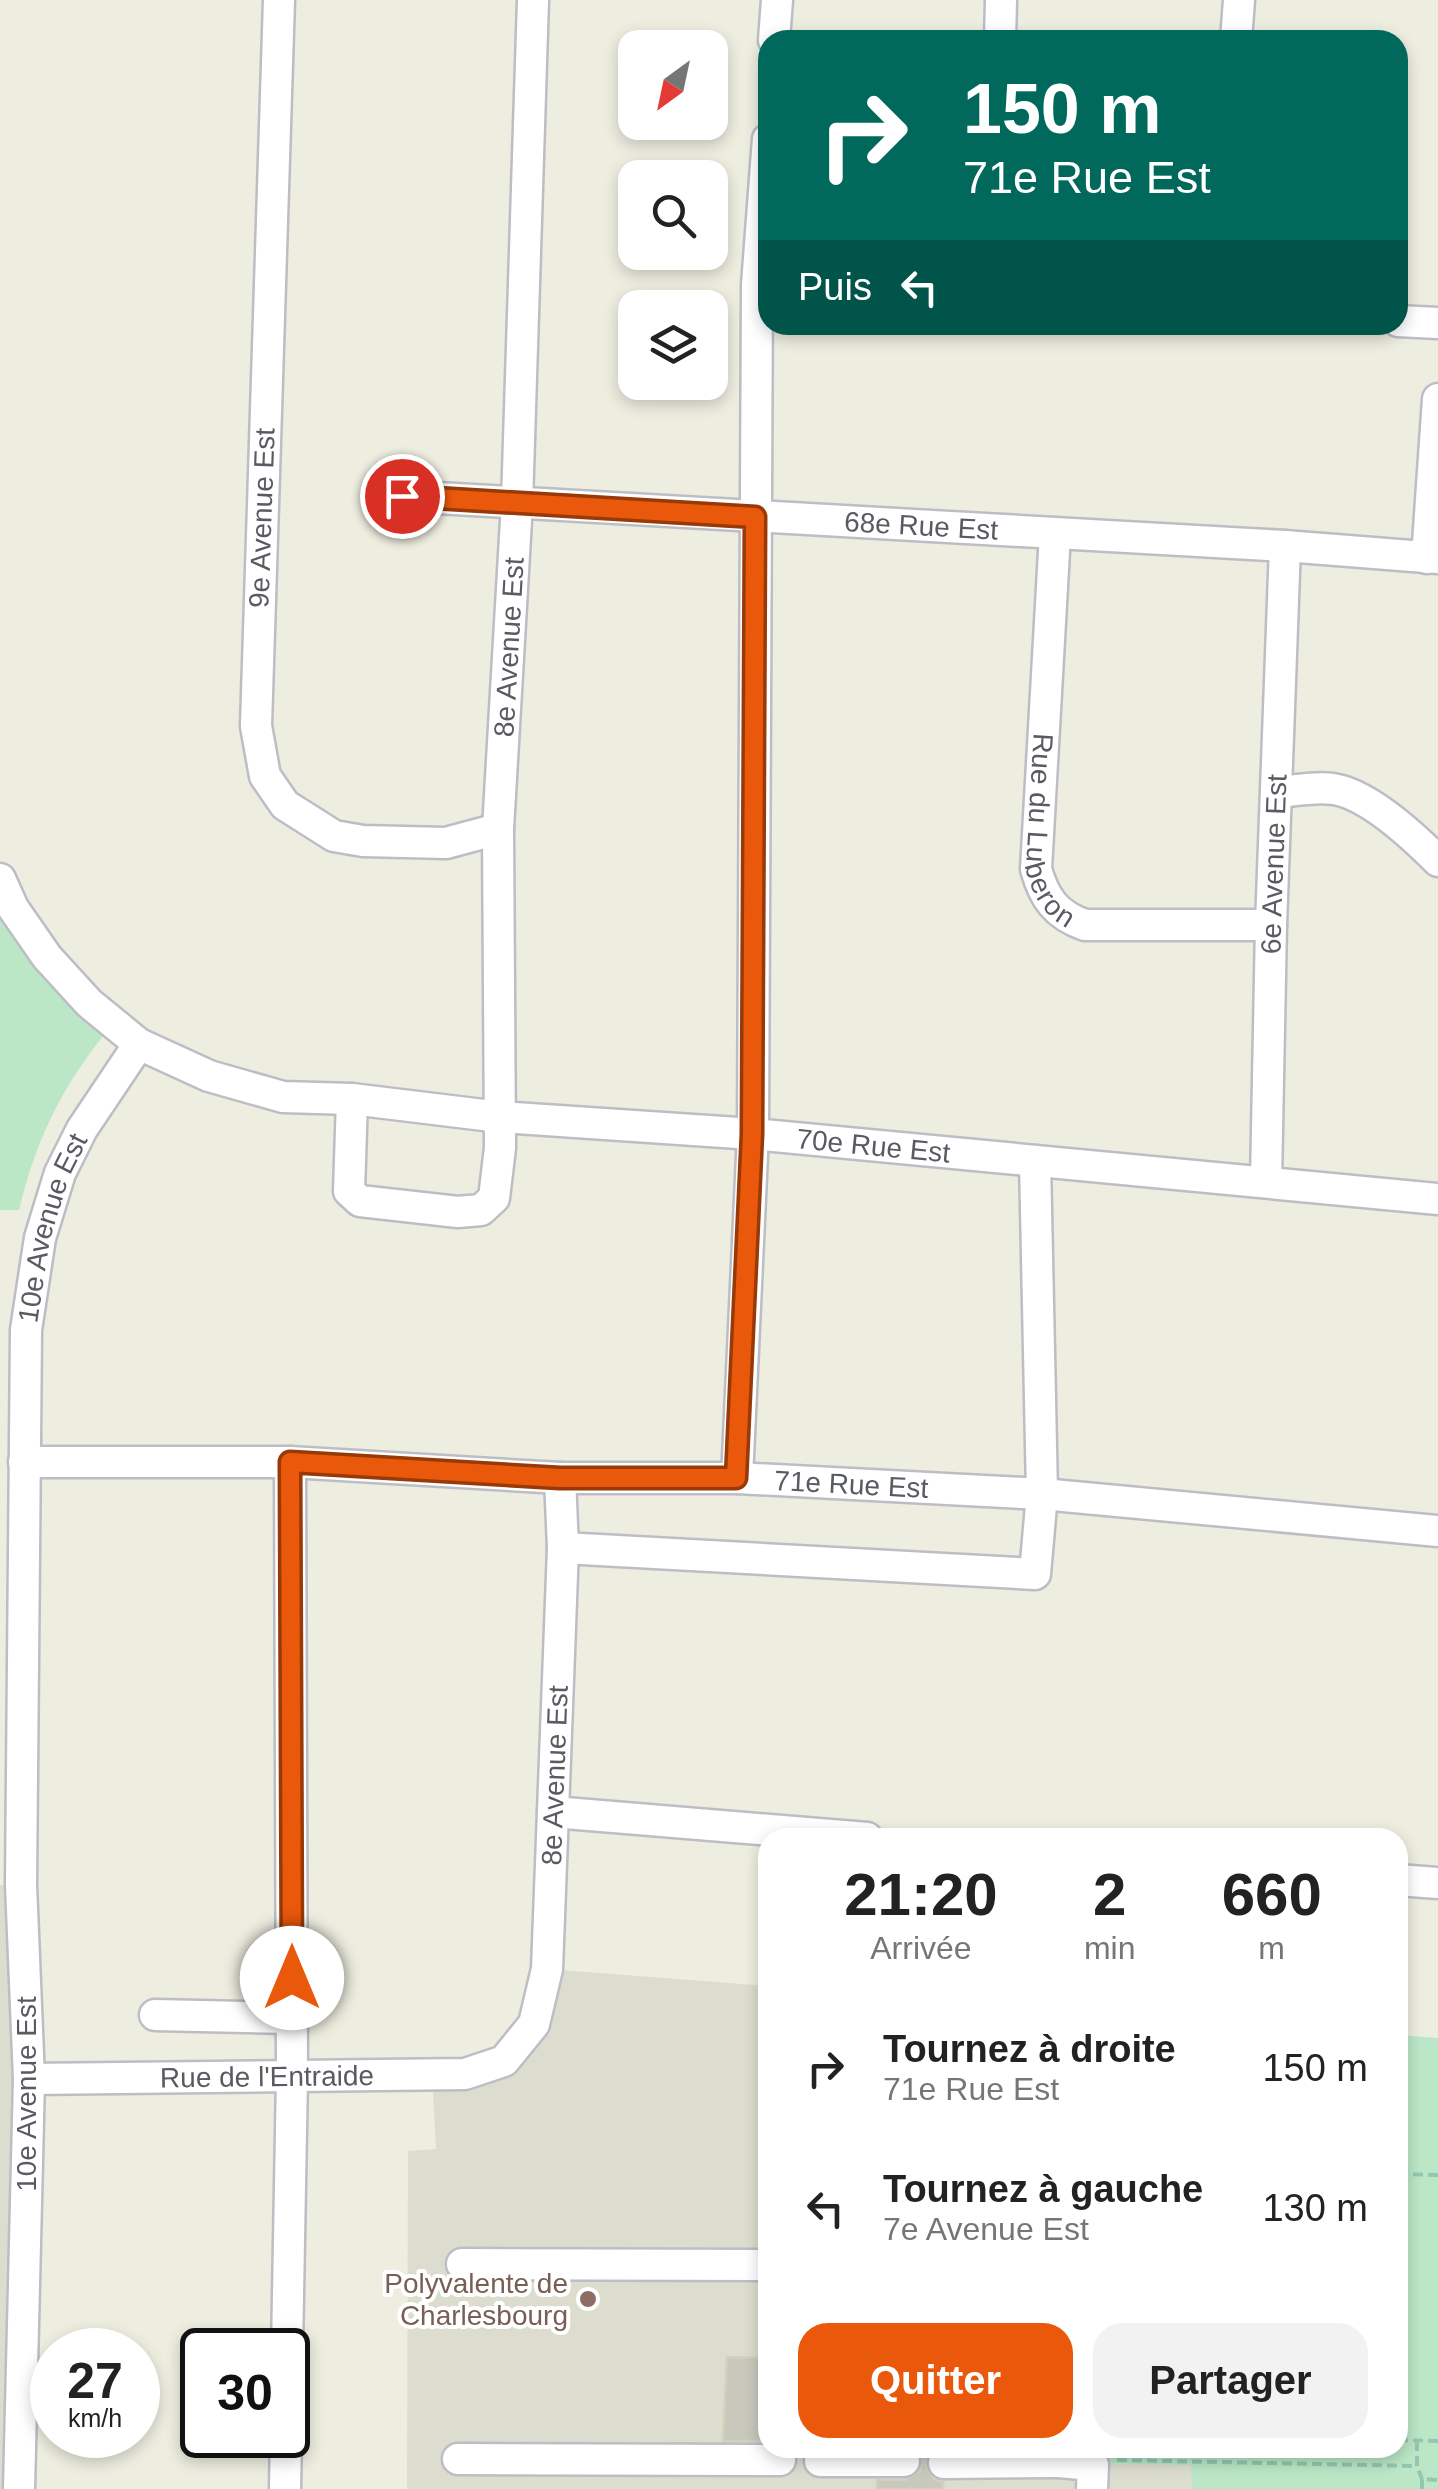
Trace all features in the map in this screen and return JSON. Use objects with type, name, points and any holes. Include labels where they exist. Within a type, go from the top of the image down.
[{"type":"street","name":"9e Avenue Est","points":[[279,0],[256,726],[266,776],[284,806],[334,836],[363,841],[446,843],[498,829]]},
{"type":"street","name":"8e Avenue Est","points":[[352,1099],[349,1190],[360,1201],[458,1212],[481,1210],[494,1198],[500,1117],[498,829],[517,503],[533,0]]},
{"type":"street","points":[[775,30],[777,0]]},
{"type":"street","points":[[1000,30],[1001,0]]},
{"type":"street","points":[[1237,30],[1239,0]]},
{"type":"street","points":[[1408,322],[1438,323]]},
{"type":"street","points":[[736,1478],[752,1134],[755,517],[761,335]]},
{"type":"street","points":[[1432,558],[1438,399]]},
{"type":"street","name":"68e Rue Est","points":[[402,496],[1285,546],[1432,558]]},
{"type":"street","name":"Rue du Luberon","points":[[1055,534],[1036,869],[1042,893],[1065,918],[1084,924],[1271,925]]},
{"type":"street","name":"6e Avenue Est","points":[[1266,1182],[1285,546]]},
{"type":"street","points":[[1278,792],[1334,788],[1410,834],[1438,861]]},
{"type":"street","points":[[0,879],[13,908],[47,957],[89,1003],[139,1044]]},
{"type":"street","name":"70e Rue Est","points":[[139,1044],[209,1076],[283,1097],[352,1099],[500,1117],[752,1134],[1438,1199]]},
{"type":"street","name":"10e Avenue Est","points":[[20,2489],[29,2079],[22,1885],[11,1763],[26,1330],[40,1238],[60,1173],[82,1128],[139,1044]]},
{"type":"street","points":[[563,1548],[1035,1574],[1042,1494],[1035,1161]]},
{"type":"street","name":"71e Rue Est","points":[[24,1462],[290,1462],[560,1478],[736,1478],[1042,1494],[1438,1531]]},
{"type":"street","points":[[287,2328],[292,2076],[290,1462]]},
{"type":"street","name":"8e Avenue Est","points":[[504,2060],[534,2024],[547,1968],[563,1548],[560,1478]]},
{"type":"street","points":[[553,1812],[758,1829]]},
{"type":"street","points":[[1408,1881],[1438,1884]]},
{"type":"street","points":[[155,2015],[292,2018]]},
{"type":"street","name":"Rue de l'Entraide","points":[[29,2079],[465,2074],[504,2060]]},
{"type":"street","points":[[462,2264],[758,2266]]},
{"type":"street","points":[[285,2489],[286,2458]]},
{"type":"street","points":[[944,2463],[1016,2458]]},
{"type":"street","points":[[1038,2489],[1058,2458]]},
{"type":"street","points":[[1070,2458],[1093,2465],[1092,2489]]},
{"type":"street","points":[[458,2459],[780,2460]]},
{"type":"street","points":[[820,2462],[904,2461]]},
{"type":"path","points":[[1408,2174],[1438,2175]]},
{"type":"path","points":[[1408,2440],[1438,2441]]},
{"type":"path","points":[[1417,2440],[1422,2489]]},
{"type":"path","points":[[1112,2458],[1418,2466]]},
{"type":"path","points":[[1422,2480],[1438,2480]]},
{"type":"shaded area","points":[[0,1885],[21,1885],[19,2489],[0,2489]]},
{"type":"shaded area","name":"Polyvalente de Charlesbourg","points":[[547,1969],[758,1985],[758,2458],[1094,2458],[1094,2463],[1192,2465],[1192,2489],[407,2489],[408,2151],[436,2149],[432,2074],[504,2060]]},
{"type":"green space","points":[[0,912],[98,1021],[103,1036],[51,1118],[19,1210],[0,1210]]},
{"type":"green space","points":[[1408,2036],[1438,2038],[1438,2489],[1192,2489],[1191,2465],[1093,2463],[1093,2458],[1408,2458]]},
{"type":"building","points":[[727,2357],[758,2358],[758,2441],[723,2441]]},
{"type":"building","points":[[928,2458],[925,2464],[934,2479],[943,2482],[943,2489],[877,2489],[877,2480],[905,2480],[920,2471],[923,2460]]},
{"type":"place","name":"Polyvalente de Charlesbourg","points":[[588,2299]]},
{"type":"route","points":[[292,1978],[290,1462],[560,1478],[736,1478],[752,1134],[755,517],[402,496]]}]
